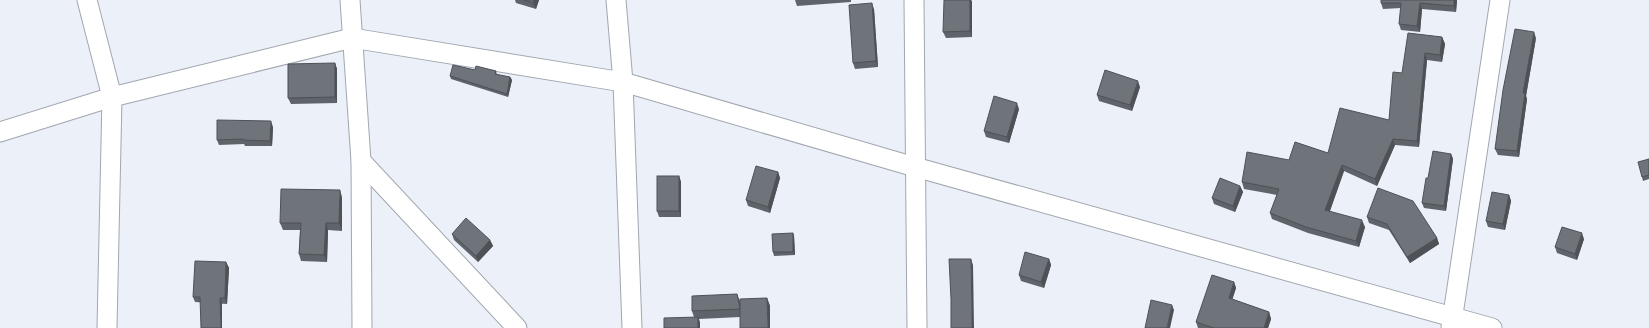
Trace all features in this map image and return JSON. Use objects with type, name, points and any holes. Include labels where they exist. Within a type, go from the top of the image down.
[{"type":"street","points":[[88,0],[112,97],[107,328]]},
{"type":"street","points":[[350,0],[361,161],[362,328]]},
{"type":"street","points":[[616,0],[623,82],[632,328]]},
{"type":"street","points":[[914,0],[918,328]]},
{"type":"street","points":[[1452,323],[1500,0]]},
{"type":"street","points":[[0,132],[112,97],[352,38],[623,82],[1452,323],[1492,328]]},
{"type":"street","points":[[361,161],[517,328]]},
{"type":"building","points":[[524,0],[534,0],[533,3]]},
{"type":"building","points":[[944,0],[970,0],[970,31],[943,32]]},
{"type":"building","points":[[1381,0],[1454,0],[1454,6],[1420,3],[1417,26],[1399,24],[1401,3],[1381,3]]},
{"type":"building","points":[[872,3],[876,61],[853,63],[849,5]]},
{"type":"building","points":[[1515,29],[1534,32],[1523,93],[1525,93],[1517,151],[1495,149],[1503,90]]},
{"type":"building","points":[[1408,33],[1442,37],[1440,55],[1425,53],[1417,141],[1393,139],[1375,179],[1342,165],[1325,210],[1362,220],[1356,241],[1306,227],[1270,213],[1279,189],[1242,182],[1247,152],[1289,160],[1295,142],[1328,153],[1340,108],[1389,120],[1393,72],[1402,73]]},
{"type":"building","points":[[335,63],[335,97],[288,98],[288,64]]},
{"type":"building","points":[[453,65],[475,70],[476,66],[496,71],[495,74],[510,77],[507,94],[450,76]]},
{"type":"building","points":[[1105,70],[1138,81],[1130,105],[1097,95]]},
{"type":"building","points":[[994,96],[1017,103],[1007,137],[984,131]]},
{"type":"building","points":[[217,120],[271,121],[270,141],[243,139],[217,140]]},
{"type":"building","points":[[1433,151],[1451,154],[1444,206],[1422,203],[1426,178],[1428,178]]},
{"type":"building","points":[[1649,159],[1649,175],[1642,177],[1638,162]]},
{"type":"building","points":[[756,166],[778,172],[768,207],[746,200]]},
{"type":"building","points":[[657,176],[679,176],[679,211],[657,211]]},
{"type":"building","points":[[1220,178],[1240,186],[1233,206],[1212,198]]},
{"type":"building","points":[[1378,188],[1413,201],[1437,238],[1407,257],[1387,224],[1367,217]]},
{"type":"building","points":[[281,189],[340,190],[339,223],[326,223],[324,255],[299,254],[301,223],[280,223]]},
{"type":"building","points":[[1492,192],[1509,195],[1503,224],[1486,221]]},
{"type":"building","points":[[466,218],[490,240],[476,256],[452,234]]},
{"type":"building","points":[[1562,227],[1582,233],[1575,254],[1555,247]]},
{"type":"building","points":[[793,233],[793,252],[773,252],[772,234]]},
{"type":"building","points":[[1025,252],[1049,259],[1041,282],[1019,275]]},
{"type":"building","points":[[949,259],[971,259],[972,328],[951,328]]},
{"type":"building","points":[[195,261],[226,262],[225,298],[220,298],[221,328],[201,328],[200,297],[193,297]]},
{"type":"building","points":[[1212,275],[1234,282],[1229,298],[1269,312],[1264,328],[1214,328],[1196,322]]},
{"type":"building","points":[[737,294],[740,309],[692,311],[692,296]]},
{"type":"building","points":[[767,298],[768,328],[740,328],[740,299]]},
{"type":"building","points":[[1151,300],[1172,305],[1167,328],[1145,328]]},
{"type":"building","points":[[698,317],[698,328],[664,328],[664,318]]}]
